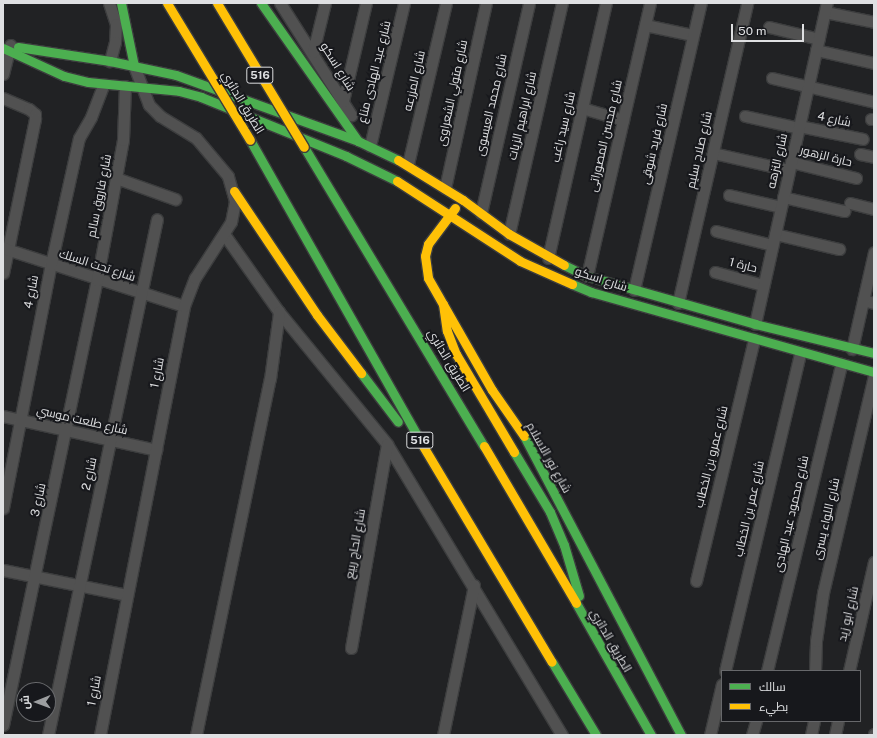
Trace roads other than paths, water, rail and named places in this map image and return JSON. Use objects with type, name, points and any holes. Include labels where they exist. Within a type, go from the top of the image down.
[{"type":"main road","points":[[121,3],[134,66]]},
{"type":"main road","name":"الطريق الدائري","points":[[167,3],[250,140],[443,481],[596,735]]},
{"type":"main road","name":"الطريق الدائري","points":[[217,3],[525,514],[651,735]]},
{"type":"main road","points":[[261,3],[358,141]]},
{"type":"main road","name":"شارع اسكو","points":[[6,47],[110,61],[176,75],[358,141],[408,164],[463,200],[509,234],[548,258],[586,276],[755,324],[852,349],[874,353]]},
{"type":"main road","name":"شارع اسكو","points":[[6,47],[64,76],[103,85],[179,91],[201,97],[346,156],[393,178],[448,216],[520,261],[555,278],[591,292],[874,373]]},
{"type":"main road","points":[[234,191],[317,315],[443,481]]},
{"type":"main road","name":"شارع نور الاسلام","points":[[463,200],[448,216],[428,244],[425,256],[428,278],[492,390],[529,443],[681,735]]},
{"type":"main road","points":[[443,304],[447,331],[456,354],[542,497],[557,528],[575,581],[583,618]]},
{"type":"street","points":[[109,3],[116,24],[115,42],[110,61]]},
{"type":"street","name":"شارع اسكو","points":[[280,3],[289,8],[312,52],[370,146]]},
{"type":"street","points":[[312,52],[325,3]]},
{"type":"street","points":[[343,101],[366,3]]},
{"type":"street","name":"شارع عبد الهادى مناع","points":[[370,146],[404,3]]},
{"type":"street","name":"شارع المزرعه","points":[[408,164],[446,3]]},
{"type":"street","name":"شارع متولي الشعراوى","points":[[445,188],[486,3]]},
{"type":"street","name":"شارع محمد العيسوى","points":[[480,213],[529,3]]},
{"type":"street","name":"شارع ابراهيم الزيات","points":[[509,234],[562,3]]},
{"type":"street","name":"شارع سيد راغب","points":[[548,258],[606,3]]},
{"type":"street","name":"شارع محسن المصوراتى","points":[[586,276],[650,3]]},
{"type":"street","name":"شارع فريد شوقى","points":[[634,290],[701,3]]},
{"type":"street","name":"شارع صلاح سليم","points":[[678,303],[747,3]]},
{"type":"street","points":[[826,8],[874,22]]},
{"type":"street","name":"شارع النزهه","points":[[755,324],[826,8]]},
{"type":"street","points":[[645,25],[693,35]]},
{"type":"street","points":[[770,28],[874,63]]},
{"type":"street","points":[[3,74],[6,47]]},
{"type":"street","name":"شارع 1","points":[[100,735],[184,306],[195,278],[224,234],[234,215],[234,191],[228,176],[196,138],[160,116],[149,104],[140,87],[134,66]]},
{"type":"street","points":[[772,78],[874,102]]},
{"type":"street","name":"شارع 4","points":[[3,508],[50,264],[79,138],[91,117],[103,85]]},
{"type":"street","name":"شارع فاروق سالم","points":[[97,280],[123,140],[125,86]]},
{"type":"street","points":[[3,98],[29,109],[35,114],[5,249],[3,273]]},
{"type":"street","points":[[582,108],[623,120]]},
{"type":"street","name":"شارع 4","points":[[745,116],[863,139]]},
{"type":"street","name":"حارة الزهور","points":[[713,153],[856,178]]},
{"type":"street","points":[[860,154],[874,157]]},
{"type":"street","points":[[116,178],[175,199]]},
{"type":"street","points":[[729,195],[782,202],[874,209]]},
{"type":"street","name":"شارع 2","points":[[48,735],[157,220]]},
{"type":"street","points":[[716,231],[839,249]]},
{"type":"street","points":[[224,234],[280,312],[387,444],[474,585],[562,735]]},
{"type":"street","name":"شارع تحت السلك","points":[[5,249],[97,280],[184,306]]},
{"type":"street","points":[[852,349],[869,302],[873,258]]},
{"type":"street","name":"حارة 1","points":[[715,272],[764,285]]},
{"type":"street","name":"شارع 3","points":[[3,725],[67,430],[97,280]]},
{"type":"street","points":[[196,735],[270,379],[280,312]]},
{"type":"street","name":"شارع عمرو بن الخطاب","points":[[696,582],[754,339]]},
{"type":"street","name":"شارع عمر بن الخطاب","points":[[725,670],[800,352]]},
{"type":"street","name":"شارع محمود عبد الهادى","points":[[768,670],[841,364]]},
{"type":"street","name":"شارع اللواء يسرى","points":[[815,670],[822,599],[874,373]]},
{"type":"street","name":"شارع طلعت موسي","points":[[3,416],[156,450]]},
{"type":"street","name":"شارع الحاج ربيع","points":[[350,648],[387,444]]},
{"type":"street","name":"شارع ابو زيد","points":[[849,670],[874,562]]},
{"type":"street","points":[[3,570],[36,575],[127,595]]},
{"type":"street","points":[[443,735],[474,585]]},
{"type":"street","points":[[710,735],[721,688]]},
{"type":"street","points":[[752,735],[756,722]]},
{"type":"street","points":[[811,735],[814,722]]},
{"type":"street","points":[[835,735],[838,722]]}]
